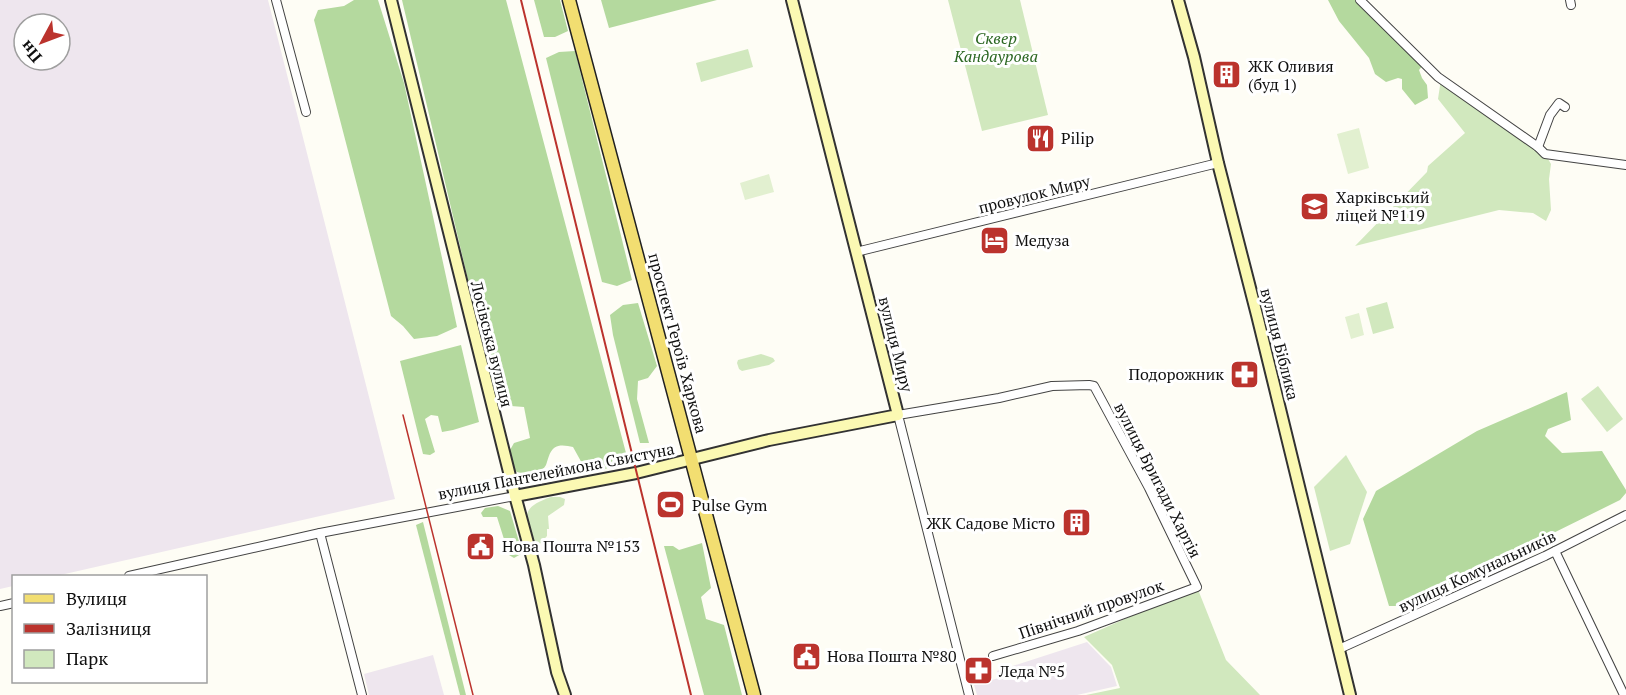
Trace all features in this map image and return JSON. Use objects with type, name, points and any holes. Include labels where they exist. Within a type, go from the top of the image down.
[{"type":"main road","name":"проспект Героїв Харкова","points":[[569,0],[754,695]]},
{"type":"street","points":[[276,0],[306,112]]},
{"type":"street","name":"Лосівська вулиця","points":[[391,0],[534,566],[557,672],[565,695]]},
{"type":"street","name":"вулиця Миру","points":[[792,0],[969,695]]},
{"type":"street","name":"вулиця Біблика","points":[[1178,0],[1194,57],[1218,163],[1350,695]]},
{"type":"street","points":[[1360,0],[1438,77],[1545,154],[1626,165]]},
{"type":"street","points":[[1538,147],[1550,115],[1559,103],[1565,107]]},
{"type":"street","name":"провулок Миру","points":[[856,252],[1218,163]]},
{"type":"street","name":"вулиця Пантелеймона Свистуна","points":[[133,575],[427,511],[636,473],[769,440],[999,398],[1052,386],[1089,385],[1094,387]]},
{"type":"street","name":"вулиця Бригади Хартія","points":[[1094,387],[1149,488],[1197,587]]},
{"type":"street","name":"вулиця Комунальників","points":[[1339,649],[1555,551],[1626,515]]},
{"type":"street","points":[[320,533],[362,695]]},
{"type":"street","points":[[1555,551],[1624,695]]},
{"type":"street","name":"Північний провулок","points":[[993,656],[1078,632],[1197,587]]},
{"type":"street","points":[[1617,681],[1626,676]]},
{"type":"shaded area","points":[[0,0],[268,0],[395,499],[60,575],[12,575],[12,586],[0,589]]},
{"type":"shaded area","points":[[1087,642],[1111,667],[1117,686],[1077,695],[977,695],[974,685],[999,678],[997,671]]},
{"type":"shaded area","points":[[433,655],[444,695],[369,695],[364,674]]},
{"type":"green space","points":[[354,0],[378,0],[404,83],[457,327],[437,336],[414,339],[391,316],[314,20],[318,10],[344,6]]},
{"type":"green space","points":[[402,0],[506,0],[626,453],[621,462],[603,470],[591,470],[583,465],[573,447],[561,446],[552,450],[546,465],[540,471],[527,474],[515,471],[510,450],[514,443],[530,438],[524,407],[498,407]]},
{"type":"green space","points":[[534,0],[560,0],[568,31],[555,37],[544,37]]},
{"type":"green space","points":[[601,0],[717,0],[609,28]]},
{"type":"green space","name":"Сквер Кандаурова","points":[[948,0],[1020,0],[1048,115],[982,131]]},
{"type":"green space","points":[[1328,0],[1360,0],[1424,64],[1419,70],[1427,85],[1428,98],[1415,105],[1402,89],[1402,79],[1386,82],[1375,74],[1369,58],[1339,21]]},
{"type":"green space","points":[[748,49],[753,67],[701,82],[696,63]]},
{"type":"green space","points":[[575,51],[632,280],[617,286],[602,282],[546,58],[559,52]]},
{"type":"green space","points":[[1441,79],[1545,154],[1551,164],[1549,179],[1551,210],[1546,221],[1533,213],[1499,210],[1355,246],[1427,172],[1428,166],[1465,133],[1438,99]]},
{"type":"green space","points":[[1359,128],[1369,168],[1348,174],[1337,134]]},
{"type":"green space","points":[[769,174],[774,192],[745,200],[740,183]]},
{"type":"green space","points":[[1387,302],[1394,328],[1373,334],[1366,308]]},
{"type":"green space","points":[[638,303],[657,366],[648,378],[638,381],[637,399],[649,443],[640,443],[610,315],[623,305]]},
{"type":"green space","points":[[1359,313],[1364,335],[1351,339],[1345,317]]},
{"type":"green space","points":[[461,345],[479,422],[442,432],[438,416],[431,415],[425,419],[435,452],[430,455],[423,454],[400,361]]},
{"type":"green space","points":[[761,354],[775,361],[769,365],[742,371],[739,369],[738,360]]},
{"type":"green space","points":[[1598,386],[1623,419],[1607,432],[1581,399]]},
{"type":"green space","points":[[1567,392],[1571,420],[1548,429],[1545,436],[1562,453],[1602,451],[1626,493],[1620,500],[1406,606],[1389,606],[1363,519],[1376,491],[1477,431]]},
{"type":"green space","points":[[1346,455],[1367,492],[1350,544],[1330,551],[1314,487]]},
{"type":"green space","points":[[551,497],[565,499],[564,505],[548,516],[547,536],[535,549],[527,523],[528,511],[540,501]]},
{"type":"green space","points":[[498,506],[510,511],[521,554],[514,558],[509,555],[497,517],[483,517],[481,513],[485,508]]},
{"type":"green space","points":[[423,522],[466,695],[460,695],[416,525]]},
{"type":"green space","points":[[702,543],[711,588],[701,597],[706,619],[724,625],[742,695],[704,695],[664,546],[673,546],[679,550]]},
{"type":"green space","points":[[1197,587],[1226,660],[1260,695],[1086,695],[1120,688],[1112,665],[1084,637]]},
{"type":"tram line","points":[[403,415],[473,695]]},
{"type":"railway","points":[[521,0],[691,695]]},
{"type":"place","name":"ЖК Оливия (буд 1)","points":[[1227,75]]},
{"type":"place","name":"Pilip","points":[[1040,138]]},
{"type":"place","name":"Харківський ліцей №119","points":[[1315,206]]},
{"type":"place","name":"Медуза","points":[[994,240]]},
{"type":"place","name":"Подорожник","points":[[1245,374]]},
{"type":"place","name":"Pulse Gym","points":[[671,505]]},
{"type":"place","name":"ЖК Садове Місто","points":[[1076,523]]},
{"type":"place","name":"Нова Пошта №153","points":[[481,546]]},
{"type":"place","name":"Нова Пошта №80","points":[[806,656]]},
{"type":"place","name":"Леда №5","points":[[978,671]]}]
